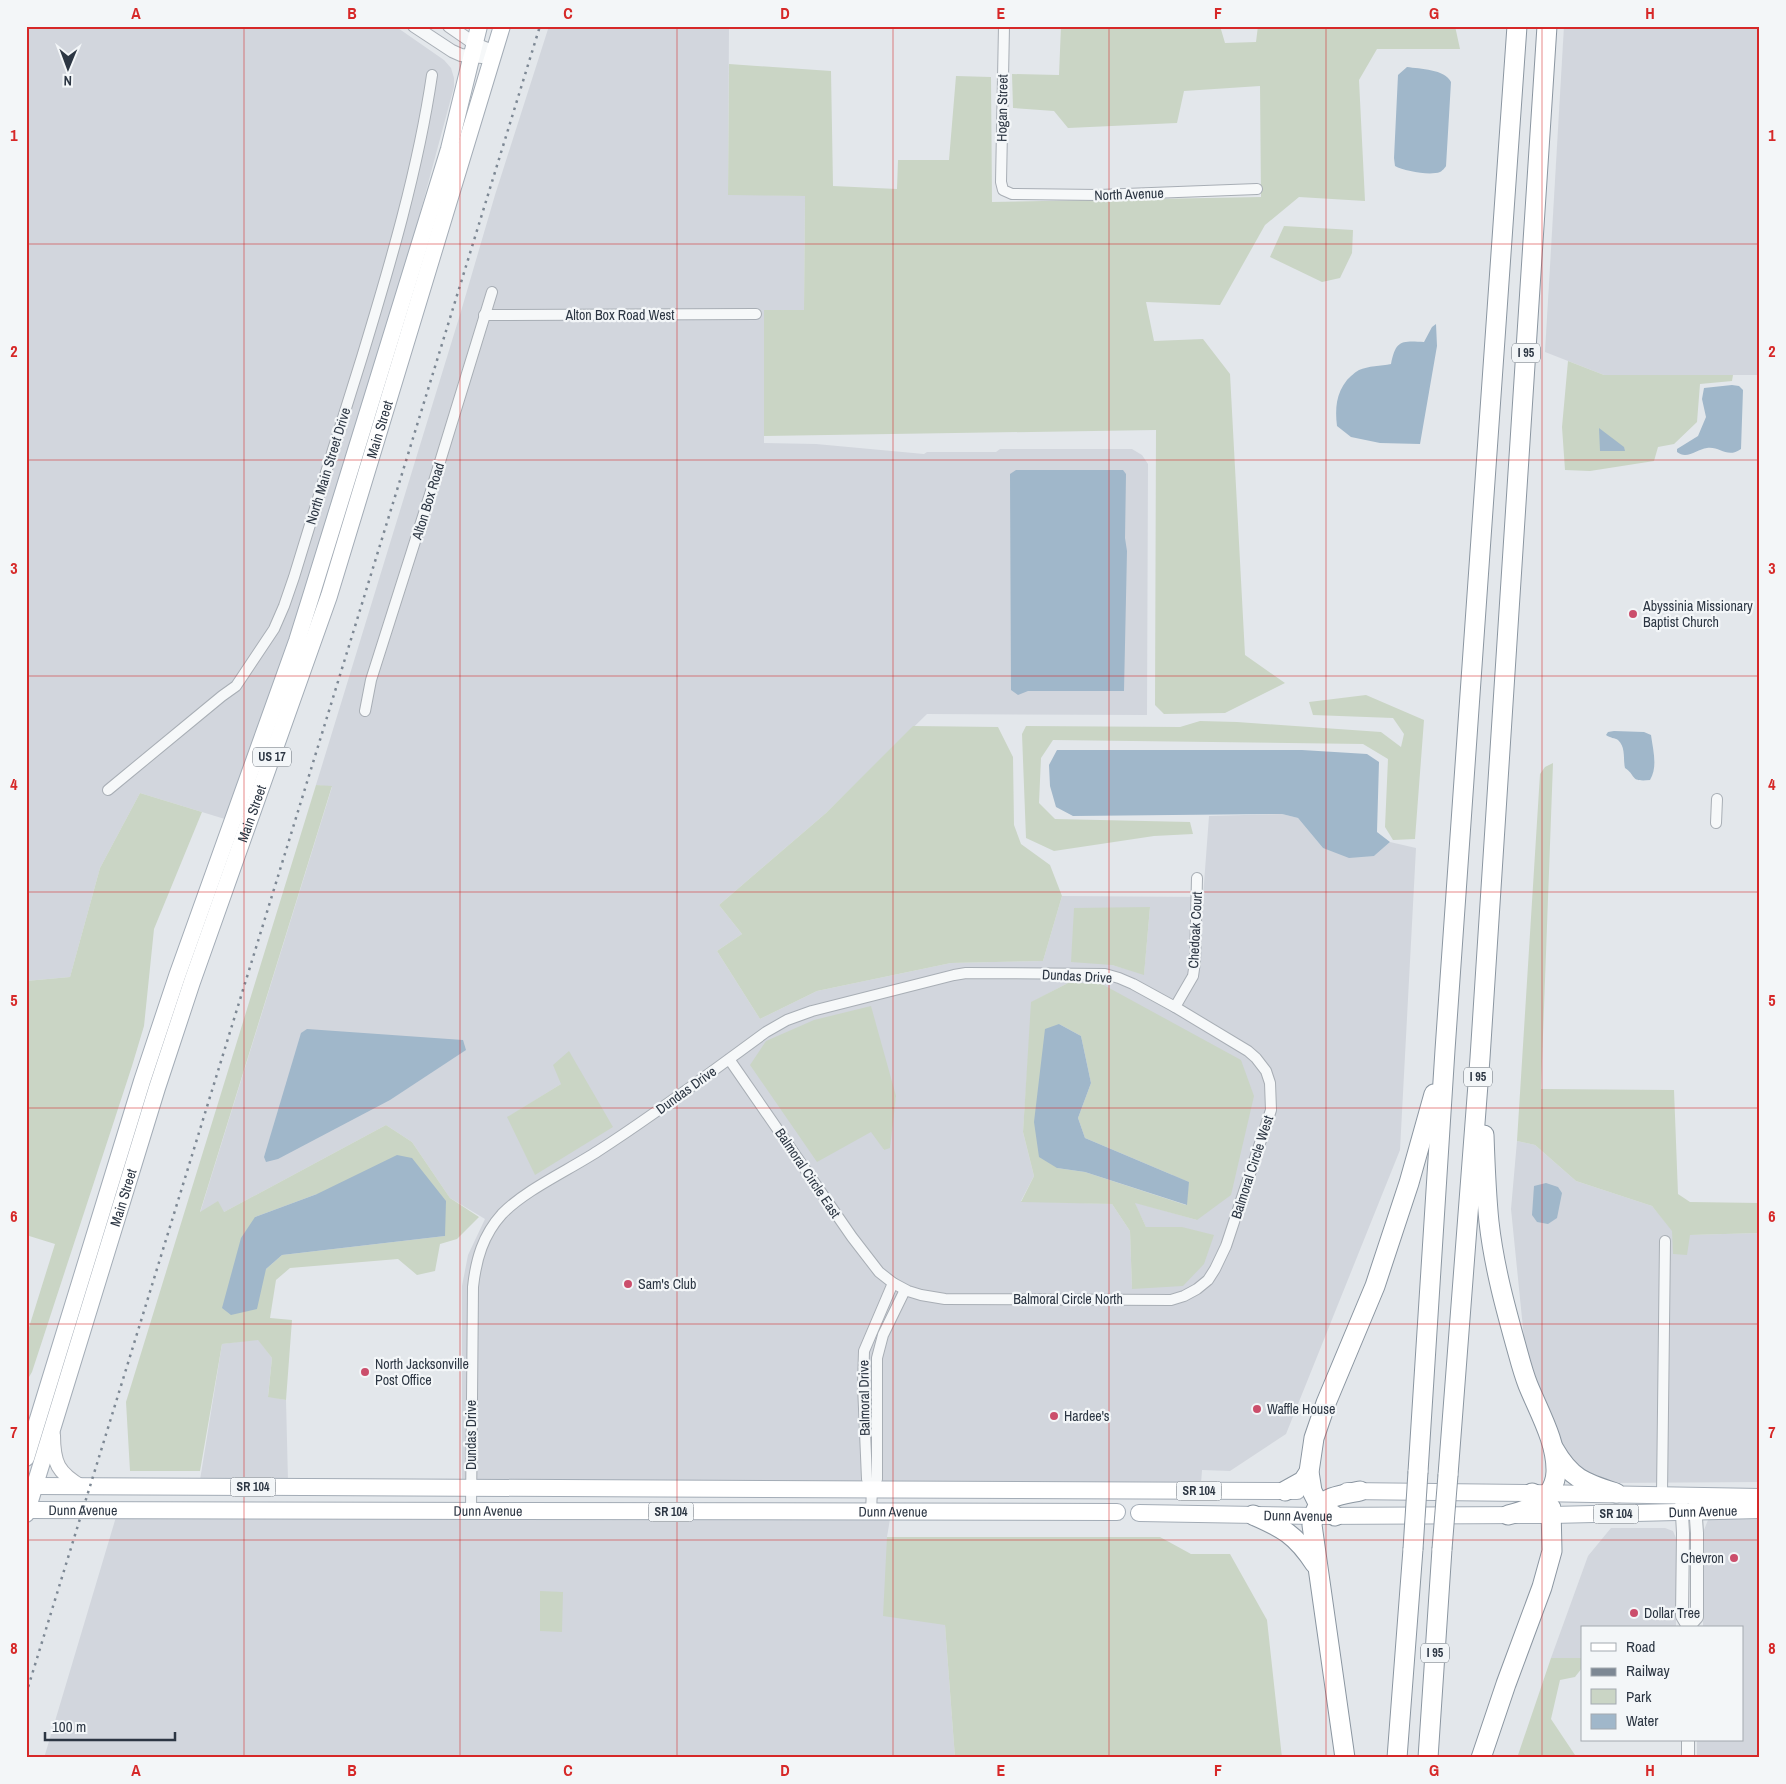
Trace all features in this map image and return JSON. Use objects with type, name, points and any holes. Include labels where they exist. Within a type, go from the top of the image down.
[{"type":"highway","name":"I 95","points":[[1397,1758],[1413,1549],[1517,26]]},
{"type":"highway","name":"I 95","points":[[1428,1758],[1442,1549],[1480,1058],[1548,26]]},
{"type":"highway","points":[[1345,1758],[1313,1539],[1312,1526],[1315,1504],[1309,1472],[1318,1423],[1375,1286],[1425,1131],[1446,1050]]},
{"type":"highway","points":[[1480,1058],[1489,1223],[1504,1303],[1523,1369],[1552,1444],[1564,1466],[1580,1480],[1616,1493]]},
{"type":"highway","points":[[1481,1758],[1552,1551],[1544,1500],[1556,1473],[1552,1444]]},
{"type":"highway","points":[[1285,1491],[1303,1481],[1309,1472]]},
{"type":"highway","points":[[1315,1504],[1333,1497],[1360,1492]]},
{"type":"highway","points":[[1508,1515],[1522,1512],[1544,1500]]},
{"type":"highway","points":[[1315,1504],[1335,1516]]},
{"type":"highway","points":[[1253,1515],[1277,1525],[1292,1535],[1305,1549],[1318,1569]]},
{"type":"main road","name":"Main Street","points":[[26,1458],[142,1081],[177,976],[299,633],[449,149],[480,26]]},
{"type":"main road","name":"Main Street","points":[[27,1512],[30,1486],[52,1428],[157,1088],[192,982],[329,596],[502,26]]},
{"type":"main road","points":[[52,1428],[56,1464],[69,1479],[82,1487]]},
{"type":"main road","name":"Dunn Avenue","points":[[30,1486],[872,1489],[1118,1501],[1139,1513],[1253,1515],[1315,1504]]},
{"type":"main road","name":"Dunn Avenue","points":[[27,1512],[871,1512],[1118,1501],[1285,1491],[1315,1504]]},
{"type":"main road","name":"Dunn Avenue","points":[[1360,1492],[1688,1504],[1760,1510]]},
{"type":"main road","name":"Dunn Avenue","points":[[1544,1500],[1616,1493],[1662,1495],[1688,1504],[1760,1497]]},
{"type":"main road","name":"Dunn Avenue","points":[[1335,1516],[1508,1515]]},
{"type":"street","points":[[414,26],[452,51],[474,50],[494,55]]},
{"type":"street","points":[[449,26],[474,50]]},
{"type":"street","name":"Hogan Street","points":[[1003,190],[1001,182],[1004,26]]},
{"type":"street","name":"North Main Street Drive","points":[[108,790],[236,686],[274,629],[294,577],[381,295],[398,234],[427,109],[432,75]]},
{"type":"street","name":"North Avenue","points":[[1003,190],[1012,194],[1099,195],[1257,189]]},
{"type":"street","name":"Alton Box Road","points":[[365,711],[371,680],[492,292]]},
{"type":"street","name":"Alton Box Road West","points":[[484,315],[756,314]]},
{"type":"street","points":[[1716,823],[1717,799]]},
{"type":"street","name":"Chedoak Court","points":[[1176,1008],[1193,976],[1196,962],[1197,878]]},
{"type":"street","name":"Dundas Drive","points":[[471,1511],[473,1287],[478,1256],[488,1233],[503,1213],[523,1196],[627,1132],[766,1032],[798,1015],[966,973],[1105,974],[1133,984],[1176,1008]]},
{"type":"street","points":[[177,976],[192,982]]},
{"type":"street","name":"Balmoral Circle West","points":[[1176,1008],[1256,1058],[1268,1077],[1272,1096],[1272,1110],[1226,1246],[1215,1270],[1208,1280],[1184,1296]]},
{"type":"street","name":"Balmoral Circle East","points":[[729,1058],[856,1243],[880,1272],[905,1290]]},
{"type":"street","points":[[1662,1495],[1664,1241]]},
{"type":"street","name":"Balmoral Drive","points":[[872,1489],[867,1479],[863,1385],[864,1351],[893,1283]]},
{"type":"street","name":"Balmoral Circle North","points":[[905,1290],[927,1296],[952,1299],[1171,1300],[1184,1296]]},
{"type":"street","name":"Balmoral Drive","points":[[871,1512],[872,1489],[877,1479],[877,1358],[883,1335],[905,1290]]},
{"type":"street","points":[[1688,1504],[1683,1533],[1682,1616],[1688,1626]]},
{"type":"street","points":[[1688,1742],[1688,1758]]},
{"type":"shaded area","points":[[26,26],[395,26],[444,60],[451,68],[454,87],[391,321],[293,638],[228,820],[140,793],[100,868],[70,977],[26,981]]},
{"type":"shaded area","points":[[549,26],[729,26],[728,194],[805,196],[804,310],[764,310],[764,443],[816,444],[924,454],[927,452],[996,452],[1000,449],[1132,449],[1142,455],[1148,464],[1147,715],[927,714],[826,813],[719,905],[742,934],[717,951],[760,1019],[817,991],[951,963],[1043,961],[1062,896],[1203,897],[1209,816],[1282,814],[1298,818],[1323,848],[1374,856],[1390,842],[1416,848],[1400,1150],[1286,1434],[1230,1471],[1202,1470],[1201,1484],[462,1481],[462,1286],[468,1255],[485,1219],[450,1198],[412,1142],[386,1125],[224,1212],[200,1213],[332,787],[316,785],[495,195]],"holes":[[[1150,907],[1144,974],[1112,965]],[[1068,983],[1197,1220],[1134,1202],[1146,1227],[1182,1227],[1132,1289],[1130,1231],[1112,1204],[1021,1201],[1034,1176],[1023,1132],[1032,1002]],[[561,1084],[535,1174],[508,1117]],[[896,1096],[884,1150],[872,1131]]]},
{"type":"shaded area","points":[[1564,26],[1758,26],[1757,375],[1604,375],[1545,352]]},
{"type":"shaded area","points":[[1517,1141],[1535,1145],[1576,1181],[1652,1206],[1673,1231],[1689,1235],[1760,1233],[1760,1482],[1606,1483],[1594,1481],[1564,1454],[1526,1358],[1511,1209]]},
{"type":"shaded area","points":[[258,1339],[272,1358],[268,1396],[286,1400],[288,1481],[200,1480],[222,1344]]},
{"type":"shaded area","points":[[116,1517],[890,1519],[887,1537],[945,1625],[955,1758],[44,1758]]},
{"type":"shaded area","points":[[1760,1519],[1760,1758],[1697,1758],[1697,1742],[1744,1742],[1744,1626],[1703,1626],[1704,1530],[1708,1520]]},
{"type":"shaded area","points":[[1611,1528],[1665,1528],[1673,1531],[1676,1538],[1676,1626],[1581,1626],[1581,1658],[1551,1658],[1588,1556]]},
{"type":"green space","points":[[1061,26],[1220,26],[1225,43],[1256,42],[1258,26],[1455,26],[1460,49],[1377,49],[1359,80],[1365,201],[1299,197],[1265,225],[1220,305],[1146,302],[1154,341],[1203,339],[1230,374],[1245,655],[1285,683],[1225,713],[1164,714],[1155,705],[1156,430],[764,436],[764,310],[804,310],[805,196],[728,195],[729,64],[831,71],[833,186],[897,189],[898,160],[949,160],[956,76],[991,77],[992,202],[1261,197],[1260,86],[1184,91],[1177,123],[1068,128],[1054,111],[1013,108],[1012,74],[1059,75]]},
{"type":"green space","points":[[1284,226],[1353,230],[1352,253],[1340,278],[1322,282],[1270,257]]},
{"type":"green space","points":[[1568,361],[1604,375],[1733,375],[1732,381],[1700,384],[1697,422],[1674,444],[1658,447],[1654,461],[1590,471],[1565,470],[1562,427]]},
{"type":"green space","points":[[1366,695],[1424,720],[1415,839],[1393,840],[1385,827],[1388,759],[1363,744],[1053,740],[1041,758],[1039,803],[1055,819],[1190,822],[1193,834],[1154,836],[1054,851],[1026,838],[1022,734],[1026,726],[1180,727],[1200,721],[1237,722],[1381,732],[1401,747],[1404,734],[1393,718],[1313,715],[1309,702]]},
{"type":"green space","points":[[913,726],[998,727],[1013,757],[1014,825],[1021,844],[1050,865],[1062,896],[1043,961],[951,963],[817,991],[760,1019],[717,951],[742,934],[719,905],[826,813]]},
{"type":"green space","points":[[1553,763],[1541,1089],[1674,1090],[1678,1194],[1690,1202],[1760,1203],[1760,1233],[1690,1235],[1687,1255],[1673,1254],[1672,1231],[1652,1206],[1576,1181],[1535,1145],[1517,1141],[1540,774],[1545,767]]},
{"type":"green space","points":[[316,785],[332,786],[200,1212],[218,1201],[224,1212],[386,1125],[412,1142],[450,1198],[479,1217],[457,1239],[440,1244],[435,1271],[417,1275],[398,1259],[290,1268],[276,1280],[270,1318],[292,1320],[286,1400],[268,1397],[272,1358],[258,1340],[222,1344],[200,1471],[130,1471],[126,1402]],"holes":[[[317,1194],[445,1236],[282,1255],[266,1269],[255,1217]]]},
{"type":"green space","points":[[140,793],[202,812],[154,929],[144,1026],[32,1372],[26,1382],[26,1337],[55,1244],[26,1235],[26,981],[70,977],[100,868]]},
{"type":"green space","points":[[1150,907],[1144,975],[1112,965],[1071,962],[1074,908]]},
{"type":"green space","points":[[1068,983],[1100,983],[1241,1060],[1254,1096],[1231,1195],[1197,1220],[1135,1203],[1146,1227],[1182,1227],[1214,1235],[1204,1264],[1183,1286],[1132,1289],[1130,1231],[1112,1204],[1021,1202],[1034,1176],[1023,1132],[1031,1002]],"holes":[[[1059,1024],[1081,1036],[1091,1083],[1078,1118],[1085,1138],[1189,1182],[1186,1205],[1085,1172],[1057,1168]]]},
{"type":"green space","points":[[871,1006],[896,1096],[890,1148],[884,1150],[871,1132],[817,1162],[750,1065],[766,1041],[814,1020]]},
{"type":"green space","points":[[569,1051],[613,1127],[535,1175],[507,1117],[561,1084],[553,1065]]},
{"type":"green space","points":[[887,1537],[1160,1537],[1191,1554],[1230,1554],[1267,1620],[1282,1758],[955,1758],[945,1625],[883,1616]]},
{"type":"green space","points":[[540,1591],[563,1592],[562,1632],[540,1631]]},
{"type":"green space","points":[[1551,1658],[1581,1658],[1581,1669],[1575,1677],[1560,1680],[1551,1719],[1575,1755],[1600,1758],[1517,1758]]},
{"type":"water","points":[[1407,67],[1438,72],[1451,82],[1446,166],[1440,172],[1417,172],[1395,166],[1398,75]]},
{"type":"water","points":[[1436,324],[1437,346],[1420,444],[1380,443],[1351,437],[1337,426],[1337,402],[1343,385],[1347,380],[1359,370],[1391,364],[1398,346],[1405,342],[1424,342],[1432,327]]},
{"type":"water","points":[[1739,386],[1743,390],[1741,449],[1732,453],[1712,448],[1703,449],[1688,455],[1677,452],[1677,449],[1698,436],[1706,417],[1702,399],[1704,388]]},
{"type":"water","points":[[1599,428],[1624,447],[1625,451],[1600,451]]},
{"type":"water","points":[[1016,470],[1123,470],[1126,474],[1125,538],[1127,551],[1124,691],[1028,691],[1018,695],[1011,690],[1010,474]]},
{"type":"water","points":[[1608,732],[1644,732],[1651,735],[1654,752],[1654,770],[1650,780],[1636,779],[1625,768],[1621,743],[1617,739],[1606,735]]},
{"type":"water","points":[[1057,750],[1302,750],[1367,754],[1379,762],[1377,832],[1390,842],[1374,856],[1349,858],[1323,848],[1298,818],[1282,814],[1073,816],[1056,807],[1050,786],[1049,765]]},
{"type":"water","points":[[1059,1024],[1081,1036],[1091,1083],[1078,1118],[1085,1138],[1189,1182],[1187,1205],[1085,1172],[1057,1168],[1039,1157],[1034,1122],[1045,1029]]},
{"type":"water","points":[[307,1029],[463,1040],[466,1050],[390,1100],[278,1159],[266,1162],[264,1157],[301,1033]]},
{"type":"water","points":[[397,1155],[412,1158],[446,1201],[445,1236],[282,1255],[266,1269],[257,1309],[231,1315],[222,1308],[241,1238],[255,1217],[317,1194]]},
{"type":"water","points":[[1546,1183],[1558,1187],[1562,1193],[1557,1218],[1548,1224],[1537,1222],[1532,1215],[1534,1186]]},
{"type":"railway","points":[[26,1694],[540,26]]},
{"type":"place","name":"Abyssinia Missionary Baptist Church","points":[[1633,614]]},
{"type":"place","name":"Sam's Club","points":[[628,1284]]},
{"type":"place","name":"North Jacksonville Post Office","points":[[365,1372]]},
{"type":"place","name":"Waffle House","points":[[1257,1409]]},
{"type":"place","name":"Hardee's","points":[[1054,1416]]},
{"type":"place","name":"Chevron","points":[[1734,1558]]},
{"type":"place","name":"Dollar Tree","points":[[1634,1613]]}]
